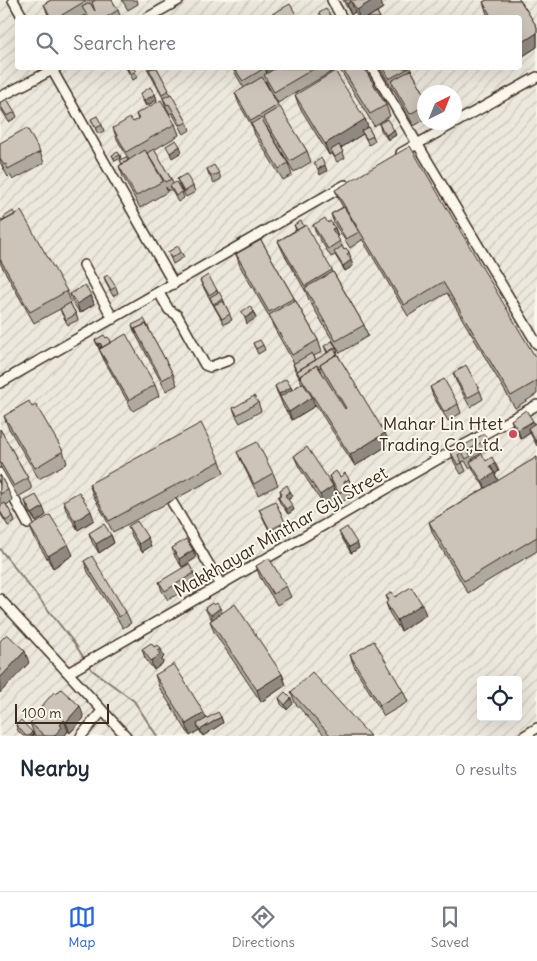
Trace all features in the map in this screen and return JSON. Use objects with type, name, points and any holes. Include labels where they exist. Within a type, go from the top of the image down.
[{"type":"street","points":[[13,0],[21,15]]},
{"type":"street","points":[[152,15],[179,0]]},
{"type":"street","points":[[333,0],[340,15]]},
{"type":"street","points":[[0,97],[49,70]]},
{"type":"street","points":[[54,70],[174,284]]},
{"type":"street","points":[[373,70],[537,344]]},
{"type":"street","points":[[392,158],[537,77]]},
{"type":"street","points":[[0,383],[350,182]]},
{"type":"street","points":[[84,265],[113,319]]},
{"type":"street","points":[[159,293],[169,310],[177,315],[205,365],[210,367],[229,360]]},
{"type":"street","name":"Makkhayar Minthar Gyi Street","points":[[68,674],[433,462],[537,405]]},
{"type":"street","points":[[0,473],[28,524]]},
{"type":"street","points":[[172,502],[222,585]]},
{"type":"street","points":[[0,599],[126,736]]},
{"type":"street","points":[[81,736],[102,711]]},
{"type":"street","points":[[524,736],[537,728]]},
{"type":"shaded area","points":[[0,0],[537,0],[537,736],[0,736]]},
{"type":"building","points":[[51,0],[87,0],[62,15],[50,15],[44,4]]},
{"type":"building","points":[[96,0],[112,0],[118,10],[110,15],[87,15],[82,7],[90,3],[95,11],[92,2]]},
{"type":"building","points":[[345,0],[373,0],[357,10],[351,1],[347,4]]},
{"type":"building","points":[[487,0],[520,0],[537,27],[537,33],[522,43],[522,15],[490,15],[483,2]]},
{"type":"building","points":[[290,4],[296,15],[271,15]]},
{"type":"building","points":[[326,9],[330,15],[320,15],[319,13]]},
{"type":"building","points":[[128,70],[136,71],[131,74]]},
{"type":"building","points":[[150,70],[158,70],[169,90],[162,94]]},
{"type":"building","points":[[235,70],[261,70],[243,81]]},
{"type":"building","points":[[273,70],[312,70],[274,92],[264,75]]},
{"type":"building","points":[[343,70],[365,70],[386,105],[370,114]]},
{"type":"building","points":[[384,70],[405,70],[389,79]]},
{"type":"building","points":[[411,70],[419,85],[417,85],[417,110],[410,114],[391,81]]},
{"type":"building","points":[[335,71],[365,119],[325,144],[295,95]]},
{"type":"building","points":[[262,77],[278,105],[251,121],[235,93]]},
{"type":"building","points":[[150,87],[155,94],[144,101],[140,94]]},
{"type":"building","points":[[171,94],[187,122],[181,125],[169,104],[167,105],[163,98]]},
{"type":"building","points":[[7,99],[15,112],[7,116],[0,103]]},
{"type":"building","points":[[161,100],[175,124],[126,152],[113,128],[130,118],[133,122],[139,119],[136,114]]},
{"type":"building","points":[[280,107],[307,151],[290,161],[263,117]]},
{"type":"building","points":[[97,116],[102,125],[96,128],[91,119]]},
{"type":"building","points":[[261,118],[288,163],[279,169],[251,124]]},
{"type":"building","points":[[387,119],[394,130],[386,135],[379,124]]},
{"type":"building","points":[[368,127],[373,136],[367,139],[361,131]]},
{"type":"building","points":[[27,128],[40,152],[8,169],[6,164],[4,165],[0,159],[0,143]]},
{"type":"building","points":[[176,140],[180,146],[170,153],[166,146]]},
{"type":"building","points":[[339,145],[343,152],[335,157],[331,150]]},
{"type":"building","points":[[410,146],[537,360],[537,381],[511,396],[443,282],[404,305],[335,190]]},
{"type":"building","points":[[154,149],[171,179],[165,182],[147,153]]},
{"type":"building","points":[[145,150],[163,181],[136,196],[119,166]]},
{"type":"building","points":[[118,152],[120,155],[114,158],[112,155]]},
{"type":"building","points":[[126,157],[128,161],[122,164],[120,160]]},
{"type":"building","points":[[321,158],[325,165],[318,169],[314,163]]},
{"type":"building","points":[[214,165],[219,173],[212,177],[207,169]]},
{"type":"building","points":[[186,174],[193,186],[184,192],[177,179]]},
{"type":"building","points":[[176,182],[182,192],[176,196],[170,186]]},
{"type":"building","points":[[344,207],[359,232],[346,239],[331,214]]},
{"type":"building","points":[[13,211],[15,215],[5,220],[4,217]]},
{"type":"building","points":[[21,211],[67,291],[30,312],[0,259],[0,223]]},
{"type":"building","points":[[325,218],[335,228],[332,229],[340,241],[328,249],[313,225]]},
{"type":"building","points":[[301,221],[304,226],[297,230],[294,225]]},
{"type":"building","points":[[306,225],[332,270],[305,286],[278,241]]},
{"type":"building","points":[[261,240],[294,298],[269,312],[236,254]]},
{"type":"building","points":[[178,246],[181,252],[171,258],[168,252]]},
{"type":"building","points":[[342,246],[344,250],[346,248],[349,252],[347,254],[351,260],[343,266],[334,252]]},
{"type":"building","points":[[333,272],[364,325],[336,341],[305,288]]},
{"type":"building","points":[[108,275],[116,287],[111,290],[104,277]]},
{"type":"building","points":[[208,275],[217,290],[209,295],[200,280]]},
{"type":"building","points":[[85,285],[91,295],[77,304],[70,294]]},
{"type":"building","points":[[219,292],[223,299],[213,304],[210,297]]},
{"type":"building","points":[[295,300],[318,340],[292,355],[269,315]]},
{"type":"building","points":[[223,301],[230,314],[222,319],[214,305]]},
{"type":"building","points":[[70,303],[76,314],[66,320],[60,309]]},
{"type":"building","points":[[250,306],[254,312],[245,318],[241,312]]},
{"type":"building","points":[[144,319],[149,328],[146,324],[135,329],[137,334],[132,325]]},
{"type":"building","points":[[146,324],[173,374],[162,380],[135,329]]},
{"type":"building","points":[[126,334],[155,385],[129,400],[99,349]]},
{"type":"building","points":[[104,335],[111,341],[100,349],[102,346],[95,340]]},
{"type":"building","points":[[260,340],[263,345],[256,349],[253,343]]},
{"type":"building","points":[[332,341],[336,347],[328,352],[324,346]]},
{"type":"building","points":[[334,349],[339,356],[337,354],[320,365],[321,367],[319,368],[317,365],[300,376],[301,379],[297,371]]},
{"type":"building","points":[[312,353],[316,360],[297,371],[293,364]]},
{"type":"building","points":[[337,354],[385,433],[350,455],[300,376],[317,365],[345,409],[320,365]]},
{"type":"building","points":[[466,365],[480,391],[467,398],[453,373]]},
{"type":"building","points":[[286,379],[291,387],[279,394],[275,386]]},
{"type":"building","points":[[444,379],[458,404],[444,412],[430,387]]},
{"type":"building","points":[[303,383],[312,397],[289,412],[280,397]]},
{"type":"building","points":[[254,396],[258,402],[237,415],[233,408]]},
{"type":"building","points":[[29,401],[32,407],[36,405],[63,451],[35,468],[4,416]]},
{"type":"building","points":[[526,410],[533,421],[518,430],[511,420]]},
{"type":"building","points":[[537,422],[537,443],[528,428]]},
{"type":"building","points":[[201,423],[220,461],[109,521],[89,484]]},
{"type":"building","points":[[0,429],[28,478],[14,486],[0,462]]},
{"type":"building","points":[[484,434],[487,439],[467,451],[471,456],[466,459],[462,452],[458,455],[462,463],[458,465],[451,453]]},
{"type":"building","points":[[257,442],[273,473],[254,484],[237,452]]},
{"type":"building","points":[[307,447],[333,486],[320,495],[294,456]]},
{"type":"building","points":[[482,454],[486,461],[492,457],[495,463],[490,466],[495,473],[482,481],[470,462]]},
{"type":"building","points":[[537,457],[537,537],[464,581],[429,522]]},
{"type":"building","points":[[336,471],[340,477],[345,473],[349,479],[344,482],[347,488],[339,493],[329,476]]},
{"type":"building","points":[[0,475],[8,490],[0,494]]},
{"type":"building","points":[[287,485],[290,491],[285,495],[292,505],[286,509],[278,497],[282,494],[280,490]]},
{"type":"building","points":[[79,492],[91,511],[75,521],[63,501]]},
{"type":"building","points":[[36,495],[43,507],[32,514],[25,501]]},
{"type":"building","points":[[275,501],[285,522],[270,530],[259,509]]},
{"type":"building","points":[[5,503],[13,516],[6,521],[0,511],[0,506]]},
{"type":"building","points":[[50,515],[68,544],[48,556],[30,527]]},
{"type":"building","points":[[137,521],[148,538],[139,544],[128,526]]},
{"type":"building","points":[[104,524],[111,535],[96,544],[89,533]]},
{"type":"building","points":[[347,527],[357,543],[349,547],[339,532]]},
{"type":"building","points":[[186,539],[193,550],[179,559],[172,548]]},
{"type":"building","points":[[92,556],[126,612],[119,617],[84,561]]},
{"type":"building","points":[[269,558],[286,586],[273,594],[256,566]]},
{"type":"building","points":[[189,564],[194,573],[165,591],[159,582]]},
{"type":"building","points":[[411,587],[422,604],[397,620],[386,603],[389,600],[386,596],[392,592],[395,597]]},
{"type":"building","points":[[212,603],[214,605],[217,603],[220,608],[211,615],[205,608]]},
{"type":"building","points":[[235,604],[282,674],[257,690],[210,621]]},
{"type":"building","points":[[7,634],[25,651],[0,678],[0,641]]},
{"type":"building","points":[[374,641],[403,691],[380,705],[350,655]]},
{"type":"building","points":[[151,643],[154,647],[158,645],[161,649],[158,651],[160,655],[151,661],[142,649]]},
{"type":"building","points":[[174,664],[204,713],[186,724],[155,675]]},
{"type":"building","points":[[312,672],[370,736],[331,736],[291,692]]},
{"type":"building","points":[[61,689],[80,706],[66,722],[64,720],[60,725],[62,727],[54,736],[45,736],[30,723],[36,717],[34,715],[54,692],[56,694]]},
{"type":"building","points":[[285,692],[291,698],[285,705],[279,698]]},
{"type":"building","points":[[218,712],[221,717],[200,730],[197,724]]},
{"type":"building","points":[[21,720],[32,732],[29,736],[26,736],[16,725]]},
{"type":"waterway","points":[[0,549],[75,644],[85,660]]},
{"type":"waterway","points":[[88,664],[92,670],[134,701],[157,736]]},
{"type":"place","name":"Mahar Lin Htet Trading Co.,Ltd.","points":[[513,434]]}]
